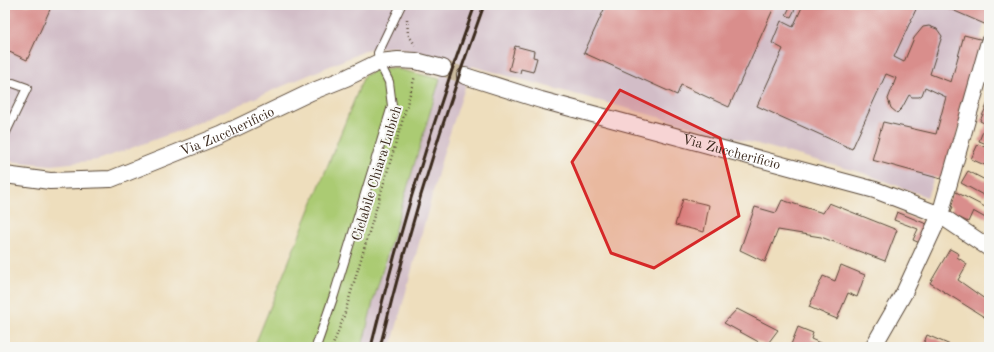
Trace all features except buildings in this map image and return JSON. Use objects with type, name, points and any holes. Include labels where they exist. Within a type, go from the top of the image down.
[{"type":"street","points":[[873,347],[904,293],[940,215],[989,42]]},
{"type":"street","name":"Via Zuccherificio","points":[[5,175],[50,181],[111,179],[221,135],[311,92],[346,78],[379,62],[398,60],[416,61],[443,68]]},
{"type":"street","name":"Via Zuccherificio","points":[[465,76],[541,100],[875,190],[940,215],[989,248]]},
{"type":"lane","points":[[316,347],[336,288],[392,106],[389,82],[379,62],[378,53],[401,5]]},
{"type":"lane","points":[[5,134],[26,88],[13,83]]},
{"type":"path","name":"Ciclabile Chiara Lubich","points":[[332,347],[343,319],[416,71],[417,48],[408,34],[407,17]]},
{"type":"highlighted area","points":[[620,90],[720,138],[739,216],[654,268],[611,253],[572,162]]},
{"type":"shaded area","points":[[5,5],[989,5],[989,9],[963,97],[927,197],[863,173],[472,66],[444,151],[391,347],[362,347],[373,302],[446,58],[394,47],[372,48],[173,133],[98,160],[52,165],[5,161]]},
{"type":"green space","points":[[393,68],[440,79],[373,302],[362,347],[254,347],[364,76],[377,69]]},
{"type":"tunnel","points":[[443,68],[465,76]]},
{"type":"railway","points":[[371,347],[393,260],[418,174],[445,89],[475,5]]},
{"type":"railway","points":[[380,347],[402,260],[427,174],[454,89],[484,5]]}]
